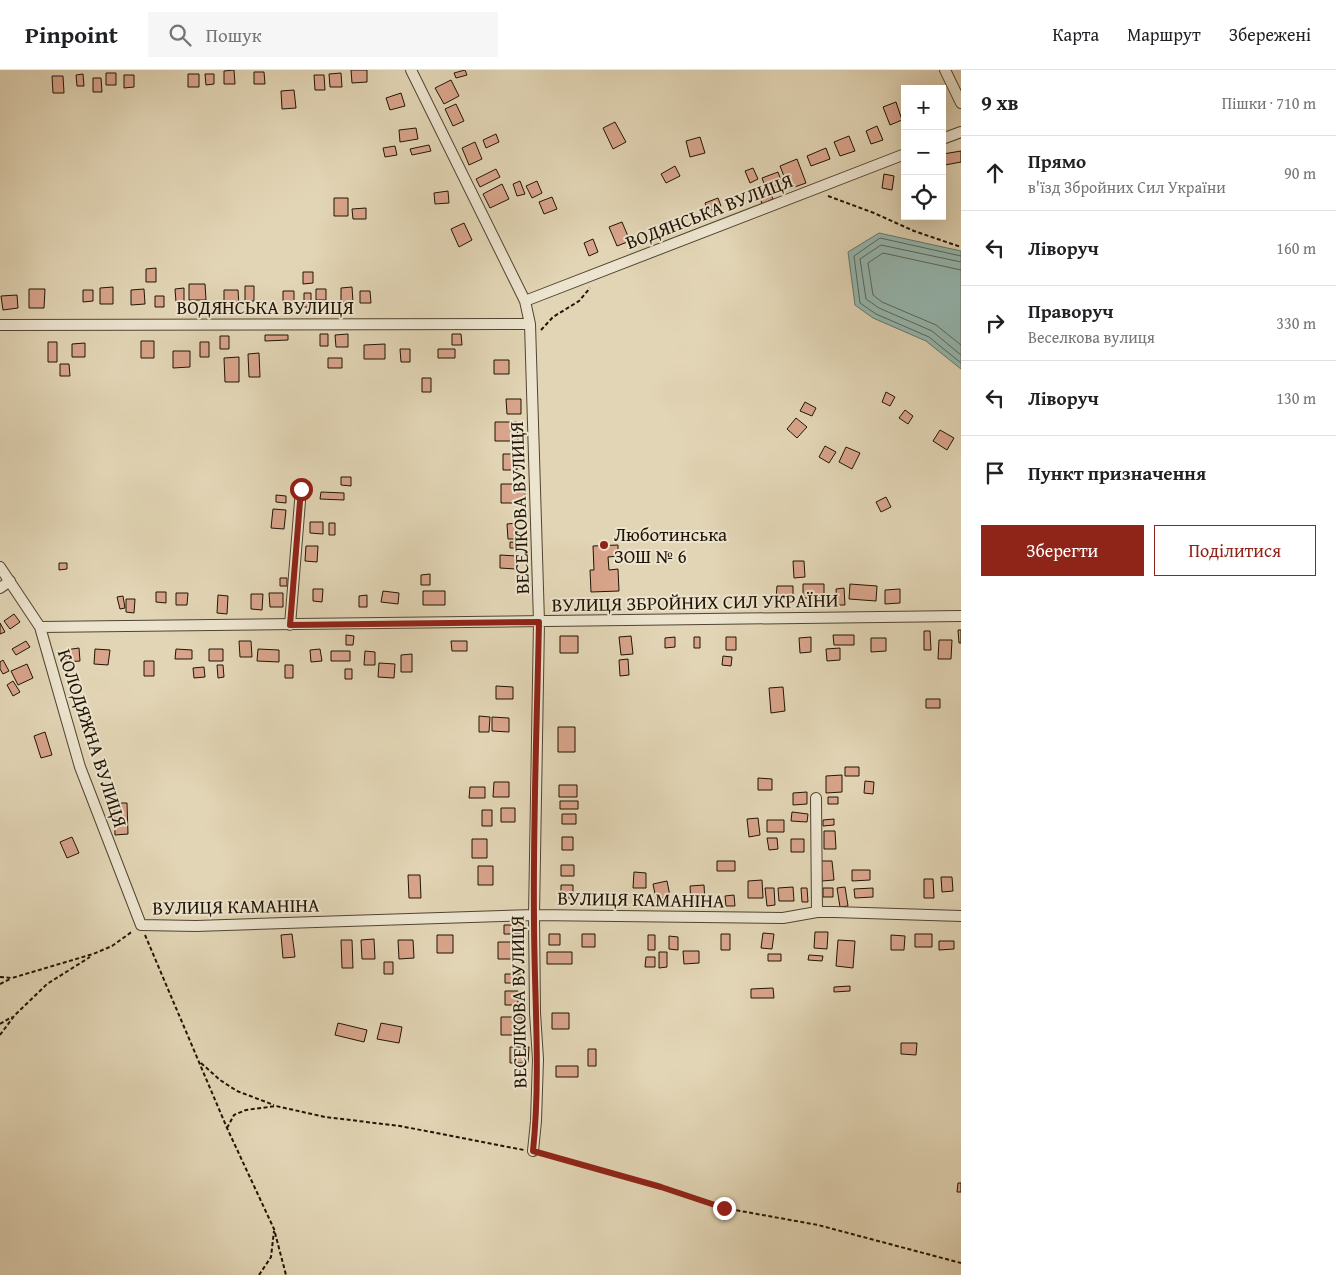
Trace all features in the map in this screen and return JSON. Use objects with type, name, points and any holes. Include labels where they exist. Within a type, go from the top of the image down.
[{"type":"street","name":"ВЕСЕЛКОВА ВУЛИЦЯ","points":[[411,70],[525,301],[530,324],[539,622],[534,915],[535,1013],[538,1059],[533,1151]]},
{"type":"street","points":[[945,70],[961,103]]},
{"type":"street","points":[[946,138],[961,132]]},
{"type":"street","name":"ВОДЯНСЬКА ВУЛИЦЯ","points":[[525,301],[901,156]]},
{"type":"street","name":"ВОДЯНСЬКА ВУЛИЦЯ","points":[[0,325],[530,324]]},
{"type":"street","points":[[290,625],[301,489]]},
{"type":"street","name":"КОЛОДЯЖНА ВУЛИЦЯ","points":[[0,567],[40,628],[80,767],[140,926]]},
{"type":"street","points":[[0,588],[10,581]]},
{"type":"street","name":"ВУЛИЦЯ ЗБРОЙНИХ СИЛ УКРАЇНИ","points":[[40,628],[961,616]]},
{"type":"street","points":[[816,798],[816,912]]},
{"type":"street","name":"ВУЛИЦЯ КАМАНІНА","points":[[140,926],[206,926],[534,915],[783,918],[816,912],[961,916]]},
{"type":"path","points":[[826,195],[858,206],[914,231],[961,247]]},
{"type":"path","points":[[532,344],[534,338],[553,317],[579,301],[591,286]]},
{"type":"path","points":[[0,984],[12,978],[93,954],[112,946],[140,926],[227,1128],[274,1229],[286,1275]]},
{"type":"path","points":[[0,1035],[14,1016],[47,984],[93,954]]},
{"type":"path","points":[[0,976],[12,978]]},
{"type":"path","points":[[0,1024],[14,1016]]},
{"type":"path","points":[[199,1062],[220,1080],[237,1091],[276,1106],[325,1117],[400,1126],[533,1151],[661,1187],[724,1208],[818,1225],[961,1264]]},
{"type":"path","points":[[227,1128],[234,1115],[246,1110],[276,1106]]},
{"type":"path","points":[[259,1275],[271,1257],[274,1229]]},
{"type":"water","points":[[879,233],[961,251],[961,369],[926,341],[873,318],[855,305],[848,252]]},
{"type":"building","points":[[234,70],[235,84],[224,84],[224,71]]},
{"type":"building","points":[[351,70],[367,70],[367,82],[352,83]]},
{"type":"building","points":[[465,70],[467,75],[456,78],[454,73]]},
{"type":"building","points":[[254,72],[264,72],[265,84],[254,84]]},
{"type":"building","points":[[106,73],[116,73],[116,85],[106,85]]},
{"type":"building","points":[[341,73],[342,87],[330,87],[329,74]]},
{"type":"building","points":[[83,74],[84,86],[77,86],[76,75]]},
{"type":"building","points":[[188,74],[199,74],[199,87],[188,87]]},
{"type":"building","points":[[205,74],[214,74],[214,84],[206,85]]},
{"type":"building","points":[[124,75],[134,75],[134,87],[124,88]]},
{"type":"building","points":[[314,75],[324,75],[325,90],[315,90]]},
{"type":"building","points":[[52,76],[63,76],[64,93],[53,93]]},
{"type":"building","points":[[93,78],[101,78],[102,92],[93,92]]},
{"type":"building","points":[[451,80],[459,96],[444,104],[435,88]]},
{"type":"building","points":[[294,90],[296,108],[282,109],[281,91]]},
{"type":"building","points":[[401,93],[405,106],[390,110],[386,98]]},
{"type":"building","points":[[896,102],[901,120],[890,125],[883,107]]},
{"type":"building","points":[[456,104],[464,121],[453,126],[445,109]]},
{"type":"building","points":[[615,122],[626,142],[613,149],[603,128]]},
{"type":"building","points":[[877,126],[883,140],[871,144],[866,131]]},
{"type":"building","points":[[416,128],[418,139],[400,142],[399,130]]},
{"type":"building","points":[[496,134],[499,142],[486,148],[483,140]]},
{"type":"building","points":[[849,136],[855,151],[840,156],[834,142]]},
{"type":"building","points":[[700,137],[705,153],[690,157],[686,141]]},
{"type":"building","points":[[475,142],[482,159],[469,165],[462,148]]},
{"type":"building","points":[[429,145],[431,151],[412,155],[410,149]]},
{"type":"building","points":[[395,146],[397,155],[385,157],[383,148]]},
{"type":"building","points":[[826,148],[830,159],[811,166],[807,156]]},
{"type":"building","points":[[961,151],[961,162],[946,165],[946,154]]},
{"type":"building","points":[[797,159],[806,183],[789,189],[780,166]]},
{"type":"building","points":[[675,166],[680,176],[666,183],[661,174]]},
{"type":"building","points":[[753,168],[758,179],[750,183],[745,171]]},
{"type":"building","points":[[496,169],[500,177],[480,187],[476,179]]},
{"type":"building","points":[[778,172],[782,183],[766,189],[762,178]]},
{"type":"building","points":[[884,174],[894,176],[892,190],[882,188]]},
{"type":"building","points":[[520,181],[525,194],[517,196],[513,184]]},
{"type":"building","points":[[537,181],[542,193],[532,198],[526,186]]},
{"type":"building","points":[[502,184],[509,199],[490,208],[483,194]]},
{"type":"building","points":[[448,191],[449,203],[435,204],[434,193]]},
{"type":"building","points":[[771,194],[773,199],[762,204],[760,198]]},
{"type":"building","points":[[552,197],[557,209],[544,214],[539,202]]},
{"type":"building","points":[[334,198],[348,198],[348,216],[334,216]]},
{"type":"building","points":[[718,198],[721,206],[708,211],[705,203]]},
{"type":"building","points":[[366,208],[366,219],[353,219],[352,209]]},
{"type":"building","points":[[622,222],[630,241],[617,246],[609,227]]},
{"type":"building","points":[[464,223],[472,240],[459,247],[451,229]]},
{"type":"building","points":[[593,239],[598,252],[589,256],[584,243]]},
{"type":"building","points":[[156,268],[156,282],[146,282],[146,269]]},
{"type":"building","points":[[303,272],[313,272],[313,283],[303,284]]},
{"type":"building","points":[[189,284],[205,284],[206,300],[189,300]]},
{"type":"building","points":[[245,286],[254,286],[254,301],[245,301]]},
{"type":"building","points":[[113,287],[113,304],[100,304],[100,288]]},
{"type":"building","points":[[352,287],[353,302],[341,302],[341,288]]},
{"type":"building","points":[[184,288],[184,302],[176,302],[175,289]]},
{"type":"building","points":[[29,289],[45,289],[44,308],[29,308]]},
{"type":"building","points":[[144,289],[145,304],[131,305],[131,290]]},
{"type":"building","points":[[316,289],[326,289],[326,300],[316,300]]},
{"type":"building","points":[[83,290],[93,290],[93,301],[83,302]]},
{"type":"building","points":[[224,290],[238,290],[239,306],[224,307]]},
{"type":"building","points":[[283,291],[294,291],[294,303],[283,304]]},
{"type":"building","points":[[360,291],[370,291],[371,303],[360,303]]},
{"type":"building","points":[[304,293],[311,293],[311,307],[304,307]]},
{"type":"building","points":[[17,295],[18,308],[3,310],[1,296]]},
{"type":"building","points":[[155,296],[164,296],[164,307],[155,307]]},
{"type":"building","points":[[320,334],[328,334],[328,346],[320,346]]},
{"type":"building","points":[[348,334],[348,347],[336,347],[335,335]]},
{"type":"building","points":[[452,334],[461,334],[462,345],[452,345]]},
{"type":"building","points":[[265,335],[288,335],[288,340],[265,341]]},
{"type":"building","points":[[220,336],[229,336],[229,349],[220,349]]},
{"type":"building","points":[[141,341],[154,341],[154,358],[141,358]]},
{"type":"building","points":[[48,342],[57,342],[57,362],[48,362]]},
{"type":"building","points":[[200,342],[209,342],[209,357],[200,357]]},
{"type":"building","points":[[85,343],[85,357],[72,357],[72,344]]},
{"type":"building","points":[[385,344],[385,359],[364,359],[364,345]]},
{"type":"building","points":[[400,349],[410,349],[410,362],[401,362]]},
{"type":"building","points":[[438,349],[455,349],[455,358],[438,358]]},
{"type":"building","points":[[173,351],[190,351],[190,367],[173,368]]},
{"type":"building","points":[[259,353],[260,377],[249,377],[248,354]]},
{"type":"building","points":[[239,357],[239,382],[225,382],[224,358]]},
{"type":"building","points":[[328,358],[342,358],[342,368],[328,368]]},
{"type":"building","points":[[494,360],[509,360],[509,374],[494,374]]},
{"type":"building","points":[[60,364],[69,364],[70,376],[60,376]]},
{"type":"building","points":[[422,378],[431,378],[431,392],[422,392]]},
{"type":"building","points":[[886,392],[895,397],[890,406],[882,402]]},
{"type":"building","points":[[506,399],[521,399],[521,414],[507,414]]},
{"type":"building","points":[[805,402],[816,408],[812,416],[800,411]]},
{"type":"building","points":[[905,410],[913,416],[908,424],[899,418]]},
{"type":"building","points":[[796,418],[807,427],[797,438],[787,429]]},
{"type":"building","points":[[495,422],[517,422],[518,441],[495,441]]},
{"type":"building","points":[[940,430],[954,438],[947,450],[933,441]]},
{"type":"building","points":[[825,446],[836,452],[829,463],[819,457]]},
{"type":"building","points":[[846,447],[860,453],[852,469],[839,462]]},
{"type":"building","points":[[503,454],[517,454],[517,470],[503,470]]},
{"type":"building","points":[[341,477],[351,477],[351,486],[341,485]]},
{"type":"building","points":[[501,484],[525,484],[525,503],[501,503]]},
{"type":"building","points":[[321,492],[344,493],[344,500],[320,499]]},
{"type":"building","points":[[276,495],[286,496],[286,503],[276,502]]},
{"type":"building","points":[[886,497],[891,507],[881,512],[876,502]]},
{"type":"building","points":[[273,509],[286,510],[284,529],[271,528]]},
{"type":"building","points":[[310,522],[323,522],[323,534],[310,533]]},
{"type":"building","points":[[329,523],[335,523],[335,535],[329,535]]},
{"type":"building","points":[[517,523],[518,539],[508,539],[507,524]]},
{"type":"building","points":[[510,542],[525,543],[525,548],[510,548]]},
{"type":"building","points":[[618,545],[618,556],[608,557],[609,570],[618,569],[619,591],[591,592],[590,570],[594,570],[593,546]]},
{"type":"building","points":[[306,546],[318,546],[317,562],[305,561]]},
{"type":"building","points":[[500,555],[517,556],[516,569],[500,568]]},
{"type":"building","points":[[793,561],[804,561],[805,577],[794,578]]},
{"type":"building","points":[[59,563],[67,563],[67,569],[59,570]]},
{"type":"building","points":[[430,574],[430,585],[421,585],[421,575]]},
{"type":"building","points":[[280,578],[287,578],[287,586],[280,586]]},
{"type":"building","points":[[803,584],[824,584],[824,598],[803,598]]},
{"type":"building","points":[[850,584],[877,586],[876,601],[849,599]]},
{"type":"building","points":[[777,586],[793,586],[793,599],[776,599]]},
{"type":"building","points":[[844,588],[845,605],[837,605],[836,589]]},
{"type":"building","points":[[313,589],[323,589],[322,602],[313,601]]},
{"type":"building","points":[[900,589],[900,603],[885,604],[885,590]]},
{"type":"building","points":[[383,591],[399,593],[398,604],[381,602]]},
{"type":"building","points":[[423,591],[445,591],[445,605],[423,605]]},
{"type":"building","points":[[156,592],[166,592],[166,603],[156,602]]},
{"type":"building","points":[[176,593],[188,593],[187,605],[176,605]]},
{"type":"building","points":[[269,593],[283,593],[283,607],[270,607]]},
{"type":"building","points":[[251,594],[263,594],[262,610],[251,609]]},
{"type":"building","points":[[218,595],[228,596],[227,614],[217,613]]},
{"type":"building","points":[[367,595],[367,607],[359,607],[359,596]]},
{"type":"building","points":[[123,596],[125,608],[120,609],[117,597]]},
{"type":"building","points":[[126,599],[135,599],[134,613],[126,612]]},
{"type":"building","points":[[14,614],[20,622],[10,629],[4,621]]},
{"type":"building","points":[[0,623],[5,632],[0,634]]},
{"type":"building","points":[[958,630],[961,630],[961,643],[959,643]]},
{"type":"building","points":[[924,631],[930,631],[931,650],[924,650]]},
{"type":"building","points":[[346,635],[354,636],[353,645],[346,645]]},
{"type":"building","points":[[833,635],[854,635],[854,645],[834,645]]},
{"type":"building","points":[[560,636],[578,636],[578,653],[560,653]]},
{"type":"building","points":[[631,636],[633,654],[621,655],[619,637]]},
{"type":"building","points":[[675,637],[675,647],[665,648],[665,638]]},
{"type":"building","points":[[694,637],[700,637],[700,648],[694,648]]},
{"type":"building","points":[[726,637],[736,637],[736,650],[726,650]]},
{"type":"building","points":[[811,637],[811,652],[800,653],[799,638]]},
{"type":"building","points":[[871,638],[886,638],[886,651],[871,652]]},
{"type":"building","points":[[939,640],[952,640],[951,659],[938,659]]},
{"type":"building","points":[[26,641],[30,647],[16,655],[12,649]]},
{"type":"building","points":[[239,641],[251,641],[252,657],[240,657]]},
{"type":"building","points":[[451,641],[467,641],[467,651],[452,651]]},
{"type":"building","points":[[79,648],[80,661],[66,662],[65,650]]},
{"type":"building","points":[[840,648],[840,660],[827,661],[826,649]]},
{"type":"building","points":[[95,649],[110,650],[108,665],[94,664]]},
{"type":"building","points":[[176,649],[192,650],[192,659],[175,659]]},
{"type":"building","points":[[209,649],[223,649],[223,661],[209,661]]},
{"type":"building","points":[[258,649],[279,650],[279,662],[257,661]]},
{"type":"building","points":[[320,649],[322,661],[311,662],[310,650]]},
{"type":"building","points":[[331,651],[350,651],[350,661],[331,661]]},
{"type":"building","points":[[365,651],[375,652],[375,665],[364,665]]},
{"type":"building","points":[[412,654],[412,672],[401,672],[401,655]]},
{"type":"building","points":[[723,656],[732,657],[731,666],[722,665]]},
{"type":"building","points":[[628,659],[629,675],[620,676],[619,660]]},
{"type":"building","points":[[3,660],[9,671],[3,674],[0,669],[0,662]]},
{"type":"building","points":[[144,661],[154,661],[154,676],[144,676]]},
{"type":"building","points":[[379,663],[395,664],[394,678],[378,677]]},
{"type":"building","points":[[27,664],[33,678],[18,685],[11,671]]},
{"type":"building","points":[[217,665],[223,665],[224,677],[218,678]]},
{"type":"building","points":[[285,665],[293,665],[293,678],[285,678]]},
{"type":"building","points":[[204,667],[205,677],[194,678],[193,668]]},
{"type":"building","points":[[345,669],[352,669],[352,679],[345,679]]},
{"type":"building","points":[[13,681],[20,692],[13,696],[7,685]]},
{"type":"building","points":[[496,686],[513,687],[513,699],[496,699]]},
{"type":"building","points":[[783,687],[785,711],[771,713],[769,688]]},
{"type":"building","points":[[926,699],[940,699],[940,708],[926,708]]},
{"type":"building","points":[[479,716],[490,717],[489,732],[479,732]]},
{"type":"building","points":[[492,717],[509,718],[509,732],[492,731]]},
{"type":"building","points":[[558,727],[575,727],[575,752],[558,752]]},
{"type":"building","points":[[45,732],[52,755],[41,758],[34,736]]},
{"type":"building","points":[[845,767],[859,767],[859,776],[845,776]]},
{"type":"building","points":[[842,775],[842,792],[826,793],[826,776]]},
{"type":"building","points":[[758,778],[772,779],[772,790],[758,790]]},
{"type":"building","points":[[865,781],[874,782],[873,794],[864,793]]},
{"type":"building","points":[[494,782],[509,782],[509,797],[493,797]]},
{"type":"building","points":[[559,785],[577,785],[577,797],[559,797]]},
{"type":"building","points":[[470,787],[485,787],[485,798],[469,798]]},
{"type":"building","points":[[807,792],[807,804],[793,805],[793,793]]},
{"type":"building","points":[[828,797],[838,797],[838,804],[828,804]]},
{"type":"building","points":[[560,801],[578,801],[578,809],[560,809]]},
{"type":"building","points":[[114,803],[127,803],[128,834],[115,835]]},
{"type":"building","points":[[501,808],[515,808],[515,822],[501,822]]},
{"type":"building","points":[[482,810],[492,810],[492,826],[482,826]]},
{"type":"building","points":[[792,812],[808,814],[807,822],[791,821]]},
{"type":"building","points":[[562,814],[576,814],[576,824],[562,824]]},
{"type":"building","points":[[758,818],[760,835],[749,837],[747,819]]},
{"type":"building","points":[[834,819],[834,825],[823,826],[823,820]]},
{"type":"building","points":[[767,820],[784,820],[784,832],[767,832]]},
{"type":"building","points":[[824,831],[835,831],[836,849],[824,849]]},
{"type":"building","points":[[72,837],[79,853],[67,858],[60,842]]},
{"type":"building","points":[[562,837],[573,837],[573,850],[562,850]]},
{"type":"building","points":[[767,838],[777,838],[778,849],[769,850]]},
{"type":"building","points":[[472,839],[487,839],[487,858],[472,858]]},
{"type":"building","points":[[791,839],[804,839],[804,852],[791,852]]},
{"type":"building","points":[[717,861],[735,861],[735,871],[717,871]]},
{"type":"building","points":[[821,861],[832,861],[834,880],[822,881]]},
{"type":"building","points":[[561,865],[574,865],[574,876],[561,876]]},
{"type":"building","points":[[478,866],[493,866],[493,885],[478,885]]},
{"type":"building","points":[[852,870],[870,870],[870,880],[852,881]]},
{"type":"building","points":[[634,872],[646,873],[646,888],[633,888]]},
{"type":"building","points":[[408,875],[420,875],[421,898],[409,898]]},
{"type":"building","points":[[941,877],[952,877],[953,891],[942,892]]},
{"type":"building","points":[[924,879],[933,879],[934,898],[924,898]]},
{"type":"building","points":[[762,880],[763,898],[748,898],[748,881]]},
{"type":"building","points":[[667,881],[670,896],[656,899],[653,884]]},
{"type":"building","points":[[561,885],[573,885],[573,898],[561,898]]},
{"type":"building","points":[[704,885],[705,902],[691,903],[690,886]]},
{"type":"building","points":[[793,887],[794,901],[779,901],[778,888]]},
{"type":"building","points":[[845,887],[848,906],[840,907],[837,888]]},
{"type":"building","points":[[765,888],[774,888],[775,905],[767,906]]},
{"type":"building","points":[[801,888],[807,888],[808,902],[802,902]]},
{"type":"building","points":[[823,888],[833,888],[833,897],[823,897]]},
{"type":"building","points":[[873,888],[873,897],[855,898],[854,889]]},
{"type":"building","points":[[734,895],[735,906],[726,906],[725,896]]},
{"type":"building","points":[[504,925],[522,925],[522,934],[504,934]]},
{"type":"building","points":[[815,932],[828,932],[827,949],[814,948]]},
{"type":"building","points":[[763,933],[774,934],[772,949],[761,948]]},
{"type":"building","points":[[292,934],[295,957],[283,958],[281,935]]},
{"type":"building","points":[[549,934],[560,934],[560,945],[549,945]]},
{"type":"building","points":[[582,934],[595,934],[595,947],[582,947]]},
{"type":"building","points":[[721,934],[730,934],[730,950],[721,950]]},
{"type":"building","points":[[915,934],[932,934],[932,947],[915,947]]},
{"type":"building","points":[[437,935],[453,935],[453,953],[437,953]]},
{"type":"building","points":[[648,935],[655,935],[655,950],[648,950]]},
{"type":"building","points":[[891,935],[905,936],[904,950],[891,950]]},
{"type":"building","points":[[669,936],[678,937],[678,950],[669,949]]},
{"type":"building","points":[[374,939],[375,959],[362,959],[361,940]]},
{"type":"building","points":[[341,940],[352,940],[353,968],[342,968]]},
{"type":"building","points":[[398,940],[413,940],[414,958],[399,959]]},
{"type":"building","points":[[838,940],[855,941],[853,968],[836,966]]},
{"type":"building","points":[[939,941],[954,941],[954,949],[939,950]]},
{"type":"building","points":[[498,942],[520,942],[520,959],[498,959]]},
{"type":"building","points":[[683,951],[699,951],[699,963],[684,964]]},
{"type":"building","points":[[547,952],[572,952],[572,964],[547,964]]},
{"type":"building","points":[[659,952],[667,952],[667,967],[659,968]]},
{"type":"building","points":[[768,954],[781,954],[781,961],[768,961]]},
{"type":"building","points":[[809,955],[823,956],[822,961],[808,960]]},
{"type":"building","points":[[646,957],[655,957],[655,967],[645,967]]},
{"type":"building","points":[[384,962],[393,962],[393,974],[384,974]]},
{"type":"building","points":[[505,974],[521,974],[521,983],[505,983]]},
{"type":"building","points":[[850,986],[850,991],[834,992],[834,987]]},
{"type":"building","points":[[773,988],[774,998],[751,998],[751,989]]},
{"type":"building","points":[[505,991],[518,991],[518,1005],[505,1005]]},
{"type":"building","points":[[552,1013],[569,1013],[569,1029],[552,1029]]},
{"type":"building","points":[[501,1017],[522,1017],[522,1035],[501,1035]]},
{"type":"building","points":[[338,1023],[367,1030],[364,1042],[335,1035]]},
{"type":"building","points":[[381,1023],[402,1027],[399,1043],[377,1039]]},
{"type":"building","points":[[901,1043],[917,1043],[916,1055],[901,1054]]},
{"type":"building","points":[[510,1047],[529,1047],[528,1063],[510,1063]]},
{"type":"building","points":[[588,1049],[596,1049],[596,1066],[588,1066]]},
{"type":"building","points":[[556,1066],[578,1066],[578,1077],[556,1077]]},
{"type":"building","points":[[958,1183],[961,1183],[961,1192],[957,1192]]},
{"type":"place","name":"Люботинська ЗОШ № 6","points":[[604,545]]},
{"type":"route","points":[[301,489],[290,625],[539,622],[534,915],[535,1013],[538,1059],[533,1151],[661,1187],[724,1208]]}]
